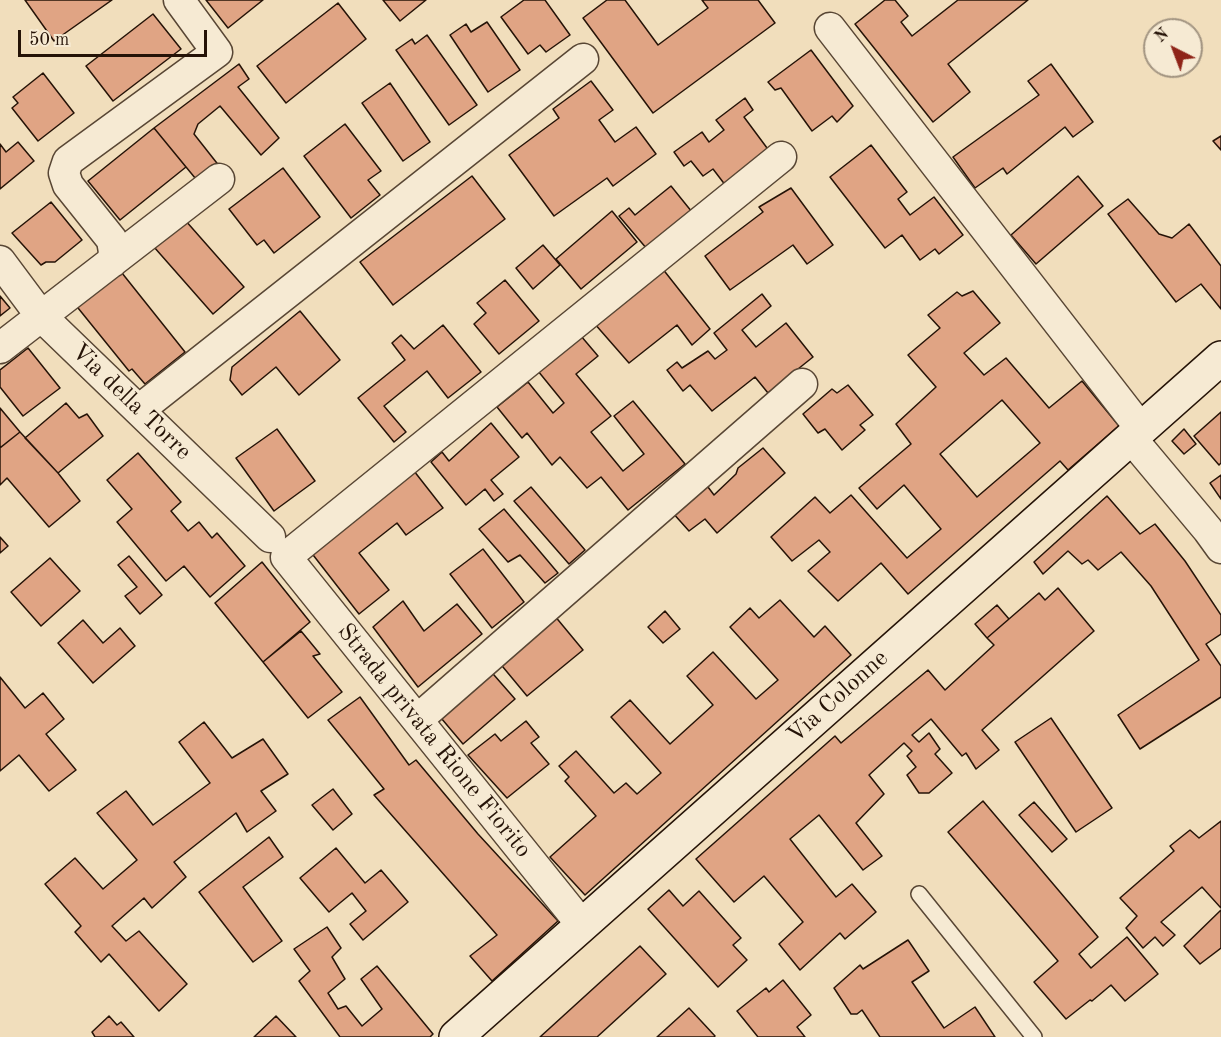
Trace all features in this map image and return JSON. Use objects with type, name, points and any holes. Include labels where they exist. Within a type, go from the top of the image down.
[{"type":"main road","name":"Via Colonne","points":[[456,1037],[1221,358]]},
{"type":"street","points":[[112,262],[114,252],[112,240],[68,185],[64,173],[68,161],[217,52],[180,0]]},
{"type":"street","points":[[830,28],[1136,433],[1217,533]]},
{"type":"street","points":[[139,410],[583,59]]},
{"type":"street","points":[[278,547],[781,157]]},
{"type":"street","points":[[0,348],[219,179]]},
{"type":"street","name":"Via della Torre","points":[[0,261],[41,316],[278,547]]},
{"type":"street","points":[[417,720],[802,384]]},
{"type":"street","name":"Strada privata Rione Fiorito","points":[[278,547],[582,925]]},
{"type":"lane","points":[[919,894],[1034,1037]]},
{"type":"building","points":[[25,0],[112,0],[54,41]]},
{"type":"building","points":[[206,0],[263,0],[228,28]]},
{"type":"building","points":[[383,0],[426,0],[400,21]]},
{"type":"building","points":[[524,0],[545,0],[570,35],[546,52],[540,45],[528,54],[501,17]]},
{"type":"building","points":[[607,0],[625,0],[658,45],[708,8],[702,0],[758,0],[775,23],[653,113],[583,18]]},
{"type":"building","points":[[885,0],[895,0],[908,16],[901,22],[912,36],[958,0],[1028,0],[948,64],[970,92],[933,122],[855,24]]},
{"type":"building","points":[[338,3],[366,39],[286,103],[257,66]]},
{"type":"building","points":[[153,14],[181,49],[113,101],[86,66]]},
{"type":"building","points":[[487,22],[520,70],[488,92],[450,35],[466,24],[471,32]]},
{"type":"building","points":[[427,35],[477,105],[449,125],[396,50],[412,39],[415,44]]},
{"type":"building","points":[[811,50],[853,106],[837,122],[832,116],[812,131],[781,88],[775,90],[768,82]]},
{"type":"building","points":[[239,64],[249,79],[238,87],[279,138],[261,155],[220,106],[198,124],[194,134],[220,167],[200,184],[154,128]]},
{"type":"building","points":[[1051,64],[1093,122],[1073,137],[1065,127],[1007,174],[1003,168],[975,188],[953,157],[1039,95],[1028,81]]},
{"type":"building","points":[[43,73],[74,113],[38,141],[12,108],[18,103],[13,97]]},
{"type":"building","points":[[591,81],[613,110],[599,120],[615,142],[636,127],[656,154],[613,186],[607,178],[554,216],[509,155],[559,118],[553,109]]},
{"type":"building","points":[[390,83],[430,142],[403,161],[362,103]]},
{"type":"building","points":[[745,98],[753,110],[744,117],[770,152],[726,186],[713,169],[703,176],[691,161],[684,166],[674,152],[702,132],[709,142],[724,130],[716,120]]},
{"type":"building","points":[[345,124],[381,171],[368,180],[380,195],[351,218],[304,156]]},
{"type":"building","points":[[154,128],[186,167],[120,220],[88,181]]},
{"type":"building","points":[[1221,136],[1221,150],[1213,141]]},
{"type":"building","points":[[18,142],[34,161],[0,189],[0,144],[6,152]]},
{"type":"building","points":[[871,145],[907,192],[898,199],[910,215],[934,197],[963,235],[939,254],[935,249],[920,260],[902,235],[885,248],[830,177]]},
{"type":"building","points":[[283,168],[320,217],[274,253],[264,240],[257,245],[229,209]]},
{"type":"building","points":[[472,176],[505,219],[393,305],[360,262]]},
{"type":"building","points":[[1078,176],[1103,206],[1036,264],[1011,235]]},
{"type":"building","points":[[671,186],[692,212],[647,249],[619,216],[629,208],[635,215]]},
{"type":"building","points":[[791,188],[833,245],[807,264],[793,245],[730,290],[705,256],[763,212],[759,207]]},
{"type":"building","points":[[1128,199],[1159,234],[1172,238],[1189,224],[1221,266],[1221,309],[1201,284],[1176,302],[1108,214]]},
{"type":"building","points":[[51,202],[82,240],[55,262],[46,262],[41,265],[12,233]]},
{"type":"building","points":[[612,211],[637,242],[581,289],[556,259]]},
{"type":"building","points":[[185,220],[244,287],[213,314],[154,247]]},
{"type":"building","points":[[543,245],[560,265],[533,289],[516,268]]},
{"type":"building","points":[[118,268],[185,352],[145,384],[132,369],[129,371],[74,303]]},
{"type":"building","points":[[662,268],[710,329],[692,345],[677,325],[629,363],[594,323]]},
{"type":"building","points":[[505,280],[539,321],[499,354],[474,324],[486,313],[477,303]]},
{"type":"building","points":[[973,291],[1000,323],[964,353],[984,375],[1006,358],[1049,408],[1082,381],[1119,426],[1068,470],[1060,461],[908,594],[881,563],[838,601],[808,571],[830,552],[819,540],[792,561],[771,537],[815,497],[830,513],[851,495],[907,558],[941,529],[904,485],[877,509],[859,488],[911,444],[896,424],[936,387],[908,355],[940,328],[928,315],[957,292],[962,296]],"holes":[[[1002,400],[1040,443],[977,497],[940,454]]]},
{"type":"building","points":[[762,294],[771,306],[742,330],[756,347],[786,323],[813,357],[768,393],[755,377],[712,411],[690,385],[683,391],[667,370],[677,362],[682,368],[708,351],[715,359],[727,350],[714,333]]},
{"type":"building","points":[[0,296],[10,308],[0,316]]},
{"type":"building","points":[[300,311],[340,360],[299,395],[276,367],[242,395],[230,380],[232,367]]},
{"type":"building","points":[[443,325],[481,372],[448,398],[427,371],[384,406],[406,432],[394,442],[358,398],[405,360],[392,343],[401,335],[414,349]]},
{"type":"building","points":[[581,336],[598,356],[576,374],[611,416],[591,432],[623,471],[644,454],[614,416],[633,401],[685,464],[628,510],[601,477],[587,488],[560,457],[552,465],[527,433],[522,438],[497,407],[528,382],[553,413],[564,403],[538,371]]},
{"type":"building","points":[[28,348],[60,388],[23,416],[0,387],[0,370]]},
{"type":"building","points":[[848,385],[873,415],[860,425],[865,430],[842,450],[825,429],[818,433],[803,414],[832,389],[837,393]]},
{"type":"building","points":[[66,403],[79,418],[87,414],[103,436],[58,473],[25,438]]},
{"type":"building","points":[[0,408],[20,432],[1,447],[0,446]]},
{"type":"building","points":[[1221,412],[1221,463],[1219,465],[1194,436]]},
{"type":"building","points":[[491,423],[519,457],[491,480],[503,494],[494,501],[485,489],[466,505],[431,462],[442,452],[449,461]]},
{"type":"building","points":[[277,429],[315,481],[274,511],[236,458]]},
{"type":"building","points":[[1184,429],[1196,444],[1184,454],[1172,441]]},
{"type":"building","points":[[20,432],[80,501],[49,527],[7,478],[0,485],[0,448]]},
{"type":"building","points":[[763,448],[785,473],[717,533],[705,519],[689,531],[672,512],[705,483],[714,495],[736,474],[738,468]]},
{"type":"building","points":[[138,453],[181,502],[171,511],[188,531],[199,522],[212,538],[217,533],[245,566],[210,597],[184,566],[166,581],[117,522],[132,509],[107,480]]},
{"type":"building","points":[[414,471],[443,508],[406,535],[397,523],[359,553],[389,590],[359,614],[310,551]]},
{"type":"building","points":[[1221,475],[1221,499],[1210,483]]},
{"type":"building","points":[[531,487],[585,550],[569,564],[514,501]]},
{"type":"building","points":[[1107,496],[1140,534],[1155,524],[1185,561],[1221,615],[1221,634],[1206,644],[1221,666],[1221,697],[1140,749],[1118,715],[1199,660],[1151,586],[1121,552],[1098,570],[1088,560],[1082,564],[1068,551],[1043,574],[1034,562]]},
{"type":"building","points":[[504,509],[558,573],[545,583],[520,555],[508,562],[479,529]]},
{"type":"building","points":[[0,537],[8,546],[0,553]]},
{"type":"building","points":[[483,549],[524,602],[492,628],[450,574]]},
{"type":"building","points":[[129,556],[162,595],[140,614],[125,596],[137,587],[118,565]]},
{"type":"building","points":[[50,558],[80,591],[41,626],[11,592]]},
{"type":"building","points":[[262,562],[310,622],[263,662],[215,603]]},
{"type":"building","points":[[1058,588],[1094,631],[982,730],[999,750],[976,769],[966,753],[962,756],[931,719],[912,735],[919,742],[929,733],[940,749],[935,754],[952,773],[929,793],[919,793],[907,775],[916,767],[907,756],[912,751],[904,743],[869,775],[884,794],[856,823],[882,856],[863,870],[819,815],[790,839],[836,897],[852,884],[876,912],[845,939],[840,933],[800,970],[779,944],[803,922],[764,876],[734,902],[696,859],[835,736],[841,743],[928,670],[945,690],[994,645],[987,638],[1039,593],[1045,600]]},
{"type":"building","points":[[780,600],[814,637],[825,626],[851,655],[585,895],[550,857],[596,816],[565,781],[569,777],[559,766],[576,751],[614,793],[626,783],[637,794],[661,773],[611,717],[630,700],[670,744],[713,705],[687,676],[713,652],[756,699],[778,680],[730,627],[750,608],[759,618]]},
{"type":"building","points":[[403,601],[424,631],[457,604],[482,634],[418,687],[373,627]]},
{"type":"building","points":[[997,605],[1009,619],[987,638],[975,624]]},
{"type":"building","points":[[665,611],[680,629],[663,643],[648,627]]},
{"type":"building","points":[[554,615],[583,650],[527,696],[498,661]]},
{"type":"building","points":[[83,620],[103,643],[120,628],[135,646],[93,683],[58,643]]},
{"type":"building","points":[[301,631],[320,654],[313,656],[342,692],[308,718],[263,662]]},
{"type":"building","points":[[487,667],[515,699],[463,744],[436,712]]},
{"type":"building","points":[[0,677],[25,708],[43,693],[64,719],[46,734],[76,770],[49,791],[19,755],[0,771]]},
{"type":"building","points":[[360,697],[409,765],[416,760],[478,834],[558,921],[492,981],[470,956],[497,935],[374,795],[384,789],[328,720]]},
{"type":"building","points":[[1051,718],[1112,808],[1076,832],[1015,742]]},
{"type":"building","points":[[526,721],[539,737],[531,743],[549,764],[507,798],[468,755],[495,734],[501,741]]},
{"type":"building","points":[[204,722],[232,758],[263,739],[288,774],[261,791],[276,811],[247,832],[236,813],[174,862],[186,877],[152,908],[144,898],[112,926],[126,941],[139,931],[187,984],[159,1011],[109,954],[101,962],[75,932],[81,926],[45,884],[75,858],[103,889],[137,860],[97,813],[126,791],[153,825],[210,783],[179,742]]},
{"type":"building","points":[[333,789],[352,814],[333,830],[312,805]]},
{"type":"building","points":[[983,801],[1098,937],[1079,954],[1091,968],[1127,937],[1158,974],[1125,1001],[1111,985],[1066,1019],[1034,982],[1058,961],[948,832]]},
{"type":"building","points":[[1034,802],[1067,839],[1052,852],[1019,815]]},
{"type":"building","points":[[1221,821],[1221,908],[1202,887],[1161,922],[1175,935],[1163,946],[1155,937],[1143,948],[1126,928],[1137,916],[1120,898],[1174,851],[1170,846],[1190,830],[1199,838]]},
{"type":"building","points":[[269,837],[283,857],[243,887],[282,941],[253,962],[199,892]]},
{"type":"building","points":[[336,848],[365,883],[381,870],[408,902],[363,940],[350,924],[366,911],[352,893],[329,912],[300,878]]},
{"type":"building","points":[[669,890],[683,906],[699,891],[741,938],[733,945],[747,960],[718,987],[648,909]]},
{"type":"building","points":[[1221,910],[1221,948],[1200,964],[1184,946]]},
{"type":"building","points":[[327,927],[341,948],[332,957],[345,979],[328,993],[338,1009],[346,1006],[362,1026],[382,1009],[361,979],[377,966],[433,1034],[430,1037],[340,1037],[299,981],[310,971],[294,949]]},
{"type":"building","points":[[908,940],[929,971],[912,982],[944,1028],[975,1007],[995,1037],[880,1037],[862,1010],[857,1014],[851,1014],[834,988],[860,965],[863,969]]},
{"type":"building","points":[[640,946],[666,974],[597,1037],[540,1037]]},
{"type":"building","points":[[783,980],[811,1015],[797,1027],[805,1037],[758,1037],[737,1011],[766,988],[769,992]]},
{"type":"building","points":[[689,1008],[714,1037],[657,1037]]},
{"type":"building","points":[[109,1016],[117,1025],[121,1022],[134,1037],[95,1037],[92,1032]]},
{"type":"building","points":[[276,1016],[296,1037],[254,1037]]}]
